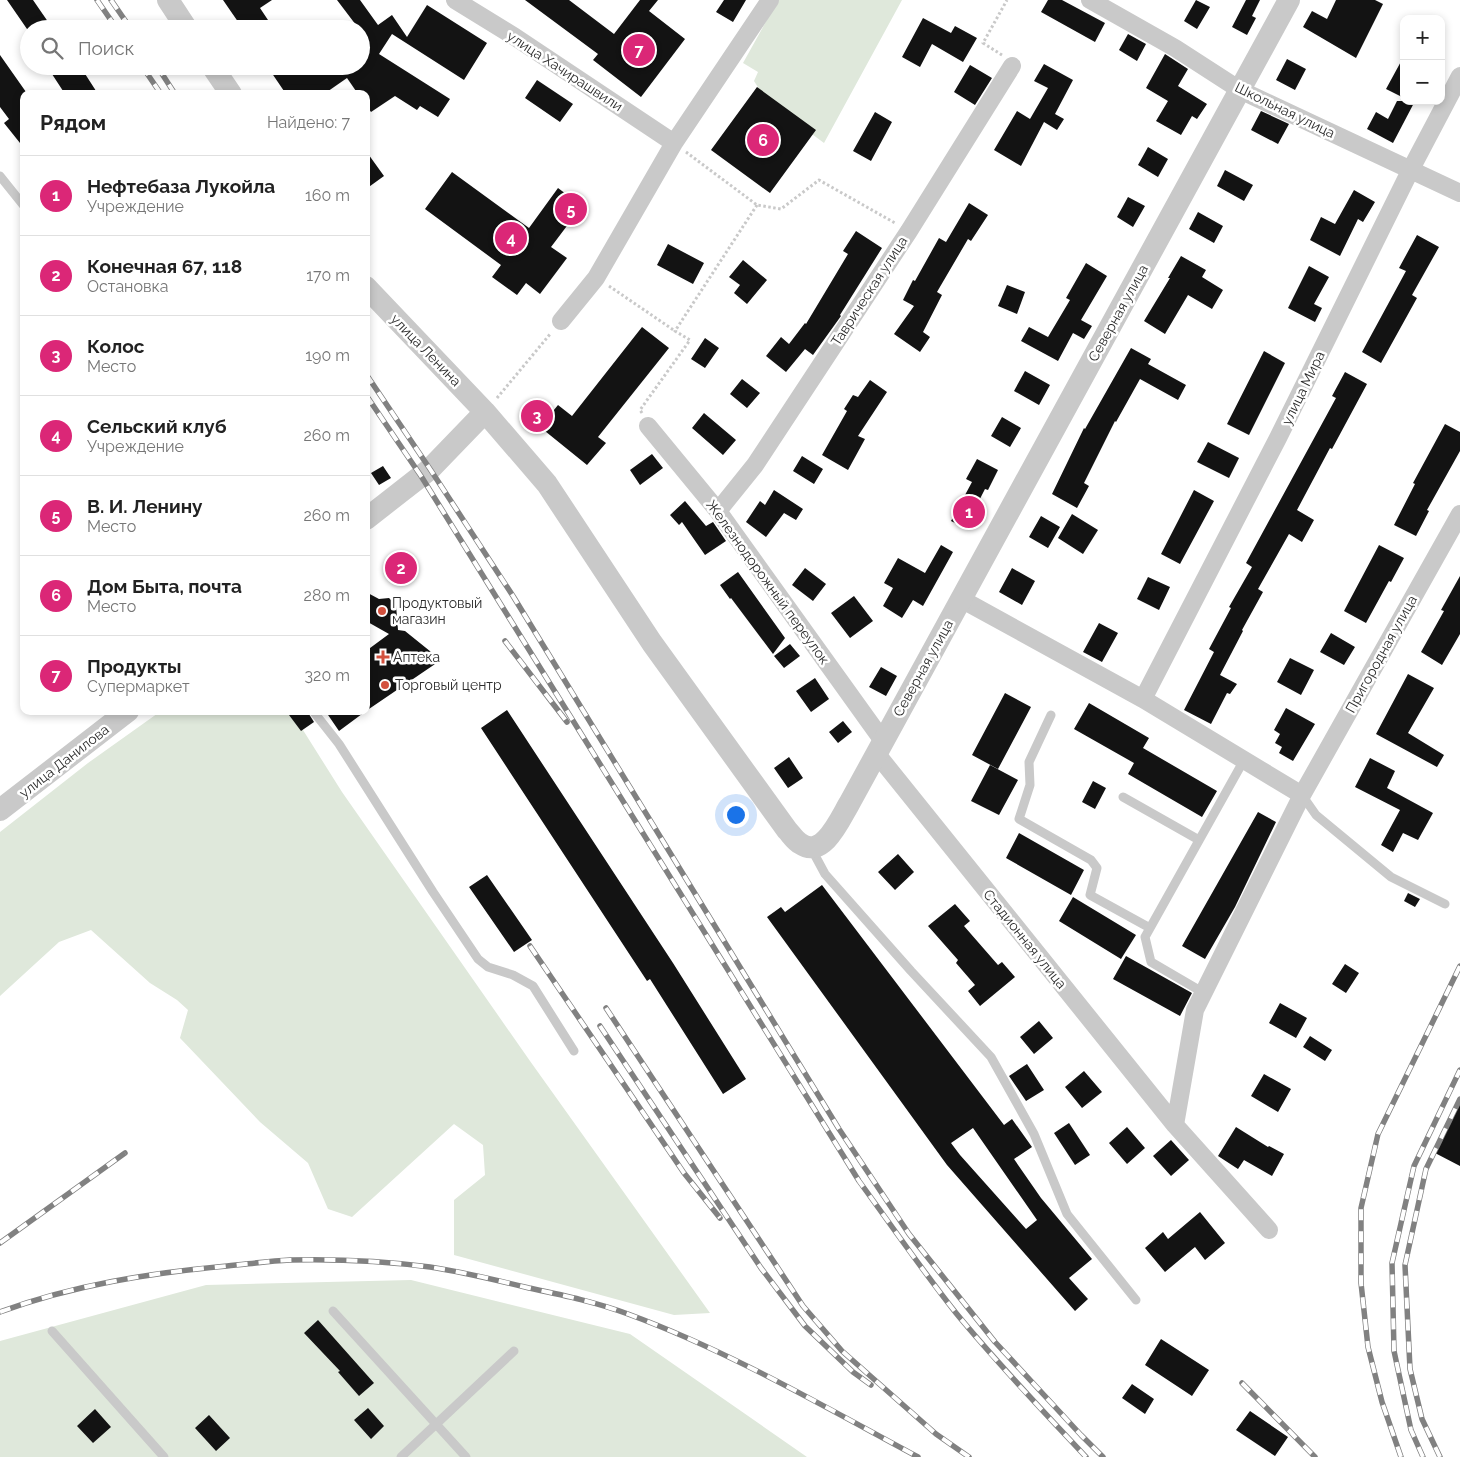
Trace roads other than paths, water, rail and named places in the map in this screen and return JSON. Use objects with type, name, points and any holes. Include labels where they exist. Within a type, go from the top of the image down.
[{"type":"street","points":[[168,0],[181,20]]},
{"type":"street","name":"улица Хачирашвили","points":[[455,0],[515,37],[674,143]]},
{"type":"street","points":[[561,321],[596,278],[674,143],[770,0]]},
{"type":"street","name":"Северная улица","points":[[810,847],[820,846],[827,839],[849,804],[1289,0]]},
{"type":"street","name":"Школьная улица","points":[[1101,2],[1240,90],[1460,193]]},
{"type":"street","name":"Таврическая улица","points":[[718,511],[755,465],[1012,66]]},
{"type":"street","points":[[218,75],[228,90]]},
{"type":"street","name":"улица Мира","points":[[1143,699],[1278,438],[1411,169],[1460,76]]},
{"type":"street","name":"улица Ленина","points":[[370,291],[486,412]]},
{"type":"street","points":[[370,517],[430,469],[486,412],[546,484],[652,643],[787,830],[801,844],[810,847]]},
{"type":"street","name":"Железнодорожный переулок","points":[[648,426],[718,511],[879,747]]},
{"type":"street","name":"Пригородная улица","points":[[1302,795],[1460,514]]},
{"type":"street","points":[[961,599],[1143,699],[1302,795],[1195,1010],[1175,1126]]},
{"type":"street","name":"улица Данилова","points":[[0,810],[123,715]]},
{"type":"street","name":"Стадионная улица","points":[[879,747],[1175,1126],[1269,1230]]},
{"type":"lane","points":[[0,176],[20,201]]},
{"type":"lane","points":[[316,715],[339,744],[432,892],[478,959],[488,967],[513,975],[533,986],[574,1051]]},
{"type":"lane","points":[[1051,715],[1029,762],[1030,785],[1020,819],[1091,860],[1097,868],[1090,895],[1150,928]]},
{"type":"lane","points":[[1204,993],[1151,962],[1145,937],[1244,760]]},
{"type":"lane","points":[[1302,795],[1316,815],[1391,877],[1445,904]]},
{"type":"lane","points":[[1123,796],[1200,840]]},
{"type":"lane","points":[[810,847],[824,874],[991,1057],[1034,1134],[1067,1214],[1136,1300]]},
{"type":"lane","points":[[333,1311],[466,1457]]},
{"type":"lane","points":[[52,1331],[164,1457]]},
{"type":"lane","points":[[402,1457],[514,1351]]},
{"type":"railway","points":[[97,0],[111,20]]},
{"type":"railway","points":[[111,0],[125,20]]},
{"type":"railway","points":[[148,75],[158,90]]},
{"type":"railway","points":[[163,75],[172,90]]},
{"type":"railway","points":[[370,380],[513,596],[839,1129],[909,1234],[995,1342],[1103,1457]]},
{"type":"railway","points":[[370,401],[421,476],[859,1181],[956,1313],[1086,1457]]},
{"type":"railway","points":[[505,641],[567,722]]},
{"type":"railway","points":[[530,946],[684,1173],[720,1218]]},
{"type":"railway","points":[[1401,1457],[1382,1402],[1368,1347],[1361,1283],[1361,1208],[1378,1134],[1460,966]]},
{"type":"railway","points":[[606,1008],[803,1306],[842,1351],[936,1434],[969,1457]]},
{"type":"railway","points":[[600,1026],[761,1268],[805,1326],[853,1372],[871,1385]]},
{"type":"railway","points":[[1423,1457],[1411,1430],[1394,1351],[1392,1263],[1414,1166],[1460,1070]]},
{"type":"railway","points":[[1440,1457],[1422,1419],[1410,1369],[1405,1265],[1426,1169],[1460,1099]]},
{"type":"railway","points":[[0,1243],[125,1153]]},
{"type":"railway","points":[[0,1312],[55,1294],[84,1287],[198,1269],[274,1261],[342,1260],[430,1267],[566,1296],[628,1314],[739,1362],[918,1457]]},
{"type":"railway","points":[[1242,1383],[1315,1457]]},
{"type":"place","name":"Продукты","points":[[639,50]]},
{"type":"place","name":"Дом Быта, почта","points":[[763,140]]},
{"type":"place","name":"В. И. Ленину","points":[[571,209]]},
{"type":"place","name":"Сельский клуб","points":[[511,238]]},
{"type":"place","name":"Колос","points":[[537,416]]},
{"type":"place","name":"Нефтебаза Лукойла","points":[[969,512]]},
{"type":"place","name":"Конечная 67, 118","points":[[401,568]]},
{"type":"place","name":"Продуктовый магазин","points":[[382,611]]},
{"type":"place","name":"Аптека","points":[[383,657]]},
{"type":"place","name":"Торговый центр","points":[[385,685]]}]
